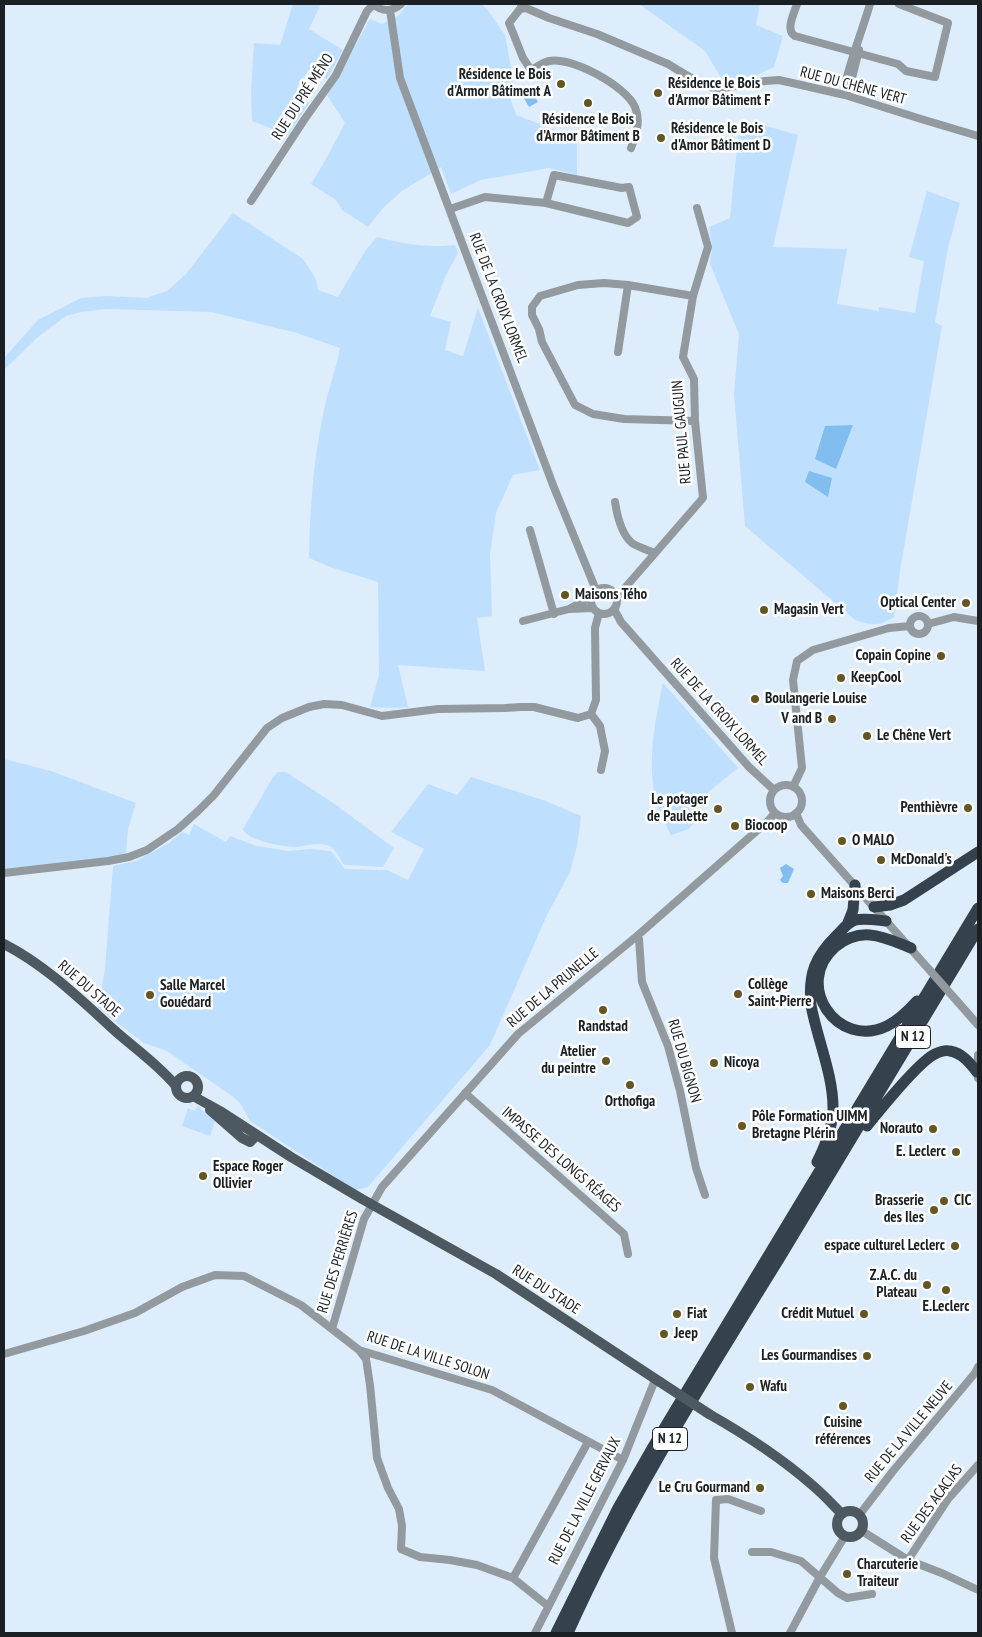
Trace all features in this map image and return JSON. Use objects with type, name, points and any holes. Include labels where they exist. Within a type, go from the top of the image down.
[{"type":"highway","points":[[874,907],[890,905],[904,900],[978,852]]},
{"type":"highway","points":[[797,1207],[827,1139],[833,1112],[831,1085],[811,1004],[811,979],[818,957],[847,924],[853,910],[855,885]]},
{"type":"highway","name":"N 12","points":[[556,1633],[592,1558],[649,1453],[978,908]]},
{"type":"highway","points":[[847,924],[864,919],[886,921]]},
{"type":"highway","name":"N 12","points":[[568,1633],[649,1475],[710,1370],[978,929]]},
{"type":"highway","points":[[914,953],[878,936],[860,936],[843,941],[829,953],[819,972],[819,993],[822,1002],[826,1011],[839,1023],[854,1030],[869,1031],[895,1022],[928,993]]},
{"type":"highway","points":[[848,1145],[861,1134],[922,1063],[936,1053],[948,1050],[956,1053],[967,1060],[978,1075]]},
{"type":"main road","name":"RUE DU STADE","points":[[4,944],[22,953],[75,993],[113,1029],[179,1082]]},
{"type":"main road","name":"RUE DU STADE","points":[[179,1082],[192,1078],[196,1091],[205,1103],[220,1111]]},
{"type":"main road","name":"RUE DU STADE","points":[[179,1082],[178,1093],[183,1097],[196,1091]]},
{"type":"main road","name":"RUE DU STADE","points":[[196,1091],[253,1138],[291,1157],[496,1274],[709,1414],[745,1434],[813,1485],[842,1514]]},
{"type":"main road","points":[[205,1103],[213,1113],[242,1138],[253,1138]]},
{"type":"main road","points":[[853,1511],[860,1514],[864,1522],[862,1531],[852,1537],[841,1533],[837,1525],[842,1514],[853,1511]]},
{"type":"street","points":[[369,5],[390,10],[401,4]]},
{"type":"street","points":[[797,4],[790,29],[791,34],[857,50],[898,64],[906,71],[935,77],[948,23],[899,4]]},
{"type":"street","points":[[846,92],[850,87],[857,50],[870,4]]},
{"type":"street","name":"RUE DU PRÉ MÉNO","points":[[251,201],[336,75],[369,5]]},
{"type":"street","points":[[525,5],[509,23],[522,58],[531,70],[549,61],[566,61],[589,69],[623,91],[635,106],[638,121],[636,136],[630,148]]},
{"type":"street","name":"RUE DU CHÊNE VERT","points":[[525,5],[549,18],[606,38],[668,64],[701,84],[717,89],[765,80],[779,80],[846,92],[921,120],[978,136]]},
{"type":"street","name":"RUE DE LA CROIX LORMEL","points":[[390,10],[400,78],[593,594]]},
{"type":"street","points":[[450,209],[484,196],[546,203],[628,223],[638,217],[629,186],[622,188],[554,175],[546,203]]},
{"type":"street","name":"RUE PAUL GAUGUIN","points":[[616,597],[702,498],[695,421],[694,378],[683,357],[693,296],[708,246],[697,208]]},
{"type":"street","points":[[693,296],[628,285],[588,283],[540,296],[532,307],[532,315],[539,329],[542,342],[575,405],[593,414],[628,419],[695,421]]},
{"type":"street","points":[[618,352],[628,285]]},
{"type":"street","points":[[615,502],[617,514],[624,532],[632,543],[654,553]]},
{"type":"street","points":[[530,530],[554,614]]},
{"type":"street","points":[[523,621],[570,609],[604,587],[612,590],[617,601],[614,609],[608,614],[570,609]]},
{"type":"street","points":[[593,594],[591,605],[596,611],[596,700],[592,714],[600,726],[605,752],[601,770]]},
{"type":"street","name":"RUE DE LA CROIX LORMEL","points":[[614,609],[621,622],[749,767],[774,790]]},
{"type":"street","points":[[928,624],[926,619],[919,616],[912,619],[910,626],[913,632],[918,634],[924,632],[928,624],[954,617],[978,621]]},
{"type":"street","points":[[795,784],[802,768],[793,680],[797,661],[814,650],[889,628],[910,626]]},
{"type":"street","points":[[4,873],[108,861],[129,857],[147,850],[198,812],[214,795],[267,728],[282,718],[309,707],[324,704],[342,705],[382,716],[438,709],[521,707],[534,707],[578,718],[592,714]]},
{"type":"street","points":[[795,784],[802,800],[796,814],[785,817],[775,813],[770,804],[771,794],[783,785],[795,784]]},
{"type":"street","name":"RUE DE LA PRUNELLE","points":[[371,1204],[382,1187],[518,1034],[637,936],[762,827],[775,813]]},
{"type":"street","points":[[796,814],[800,825],[978,1025]]},
{"type":"street","name":"RUE DU BIGNON","points":[[637,936],[639,939],[642,982],[668,1046],[680,1091],[696,1168],[705,1195]]},
{"type":"street","points":[[978,1054],[978,1075]]},
{"type":"street","name":"IMPASSE DES LONGS RÉAGES","points":[[464,1093],[624,1234],[628,1254]]},
{"type":"street","name":"RUE DES PERRIÈRES","points":[[332,1329],[364,1219],[371,1204]]},
{"type":"street","name":"RUE DE LA VILLE SOLON","points":[[4,1354],[84,1331],[135,1313],[182,1287],[215,1274],[244,1276],[301,1305],[359,1350],[492,1390],[623,1460]]},
{"type":"street","points":[[359,1350],[366,1359],[377,1458],[388,1488],[399,1509],[402,1526],[401,1549],[420,1557],[477,1565],[513,1578],[548,1606]]},
{"type":"street","name":"RUE DE LA VILLE NEUVE","points":[[860,1514],[978,1367]]},
{"type":"street","name":"RUE DE LA VILLE GERVAUX","points":[[534,1633],[596,1515],[658,1381]]},
{"type":"street","points":[[513,1578],[588,1442]]},
{"type":"street","name":"RUE DES ACACIAS","points":[[908,1560],[948,1500],[978,1465]]},
{"type":"street","points":[[732,1633],[714,1558],[716,1500],[728,1500],[761,1511]]},
{"type":"street","points":[[862,1531],[908,1560],[978,1590]]},
{"type":"street","points":[[790,1633],[820,1577],[845,1536]]},
{"type":"street","points":[[752,1552],[771,1552],[801,1562],[838,1593],[847,1598],[872,1594]]},
{"type":"shaded area","points":[[293,4],[321,4],[309,29],[343,50],[327,79],[309,69],[297,87],[297,95],[309,103],[288,135],[252,121],[251,92],[254,43],[280,45]]},
{"type":"shaded area","points":[[408,4],[481,4],[487,9],[505,35],[513,78],[511,100],[516,115],[577,138],[577,175],[549,168],[481,180],[451,194],[441,167],[402,191],[383,208],[368,227],[342,210],[336,200],[311,184],[345,123],[327,95],[370,19],[382,24],[399,15]]},
{"type":"shaded area","points":[[639,4],[760,4],[756,25],[783,36],[774,67],[759,74],[723,81],[705,51]]},
{"type":"shaded area","points":[[748,125],[766,126],[798,135],[773,247],[847,249],[837,304],[879,311],[879,307],[915,313],[924,261],[909,257],[927,191],[960,203],[948,248],[935,322],[942,326],[900,571],[894,617],[884,622],[871,624],[855,620],[745,526],[734,394],[739,334],[710,264],[712,247],[709,227],[730,218],[738,137]]},
{"type":"shaded area","points":[[233,213],[303,259],[316,279],[318,290],[338,297],[365,251],[377,237],[416,245],[455,245],[458,253],[446,275],[430,316],[451,322],[445,350],[463,356],[478,308],[540,470],[513,475],[496,513],[490,554],[492,616],[477,618],[485,671],[398,665],[408,707],[370,707],[379,675],[378,582],[330,567],[309,558],[314,469],[325,407],[340,348],[297,333],[211,312],[106,309],[66,316],[39,336],[4,370],[4,358],[38,320],[81,298],[106,296],[146,298],[167,291],[186,274]]},
{"type":"shaded area","points":[[663,683],[738,768],[695,803],[697,819],[689,829],[671,835],[658,807],[652,774],[653,743]]},
{"type":"shaded area","points":[[4,759],[51,771],[136,803],[128,829],[126,853],[113,857],[4,870]]},
{"type":"shaded area","points":[[278,772],[286,772],[336,805],[394,848],[383,867],[344,865],[335,850],[327,845],[284,846],[259,840],[246,833],[243,829],[273,777]]},
{"type":"shaded area","points":[[471,777],[543,800],[581,816],[577,846],[570,872],[547,915],[490,1045],[368,1187],[355,1190],[250,1121],[240,1103],[232,1096],[167,1051],[144,1043],[98,1007],[105,969],[113,866],[136,861],[169,843],[182,832],[189,835],[194,824],[226,842],[230,836],[257,846],[288,851],[311,849],[331,851],[345,869],[387,870],[408,880],[424,849],[391,832],[428,784],[457,795]]},
{"type":"shaded area","points":[[198,1106],[215,1121],[210,1136],[182,1126],[188,1108],[194,1111]]},
{"type":"water","points":[[530,88],[538,102],[529,107],[521,93]]},
{"type":"water","points":[[853,425],[836,469],[815,459],[825,426]]},
{"type":"water","points":[[809,471],[832,478],[828,497],[805,482]]},
{"type":"water","points":[[786,864],[794,869],[788,883],[783,883],[780,880],[783,876],[780,868]]},
{"type":"place","name":"Résidence le Bois d'Armor Bâtiment A","points":[[561,84]]},
{"type":"place","name":"Résidence le Bois d'Armor Bâtiment F","points":[[658,93]]},
{"type":"place","name":"Résidence le Bois d'Armor Bâtiment B","points":[[588,103]]},
{"type":"place","name":"Résidence le Bois d'Amor Bâtiment D","points":[[661,138]]},
{"type":"place","name":"Maisons Tého","points":[[565,595]]},
{"type":"place","name":"Optical Center","points":[[966,603]]},
{"type":"place","name":"Magasin Vert","points":[[764,610]]},
{"type":"place","name":"Copain Copine","points":[[941,656]]},
{"type":"place","name":"KeepCool","points":[[841,678]]},
{"type":"place","name":"Boulangerie Louise","points":[[755,699]]},
{"type":"place","name":"V and B","points":[[832,719]]},
{"type":"place","name":"Le Chêne Vert","points":[[867,736]]},
{"type":"place","name":"Penthièvre","points":[[968,808]]},
{"type":"place","name":"Le potager de Paulette","points":[[718,809]]},
{"type":"place","name":"Biocoop","points":[[735,826]]},
{"type":"place","name":"O MALO","points":[[842,841]]},
{"type":"place","name":"McDonald's","points":[[881,860]]},
{"type":"place","name":"Maisons Berci","points":[[811,894]]},
{"type":"place","name":"Collège Saint-Pierre","points":[[738,994]]},
{"type":"place","name":"Salle Marcel Gouédard","points":[[150,995]]},
{"type":"place","name":"Randstad","points":[[603,1010]]},
{"type":"place","name":"Atelier du peintre","points":[[606,1061]]},
{"type":"place","name":"Nicoya","points":[[714,1063]]},
{"type":"place","name":"Orthofiga","points":[[630,1085]]},
{"type":"place","name":"Pôle Formation UIMM Bretagne Plérin","points":[[742,1126]]},
{"type":"place","name":"Norauto","points":[[933,1129]]},
{"type":"place","name":"E. Leclerc","points":[[956,1152]]},
{"type":"place","name":"Espace Roger Ollivier","points":[[203,1176]]},
{"type":"place","name":"CIC","points":[[944,1201]]},
{"type":"place","name":"Brasserie des Iles","points":[[934,1210]]},
{"type":"place","name":"espace culturel Leclerc","points":[[955,1246]]},
{"type":"place","name":"Z.A.C. du Plateau","points":[[927,1285]]},
{"type":"place","name":"E.Leclerc","points":[[946,1290]]},
{"type":"place","name":"Fiat","points":[[677,1314]]},
{"type":"place","name":"Crédit Mutuel","points":[[864,1314]]},
{"type":"place","name":"Jeep","points":[[664,1334]]},
{"type":"place","name":"Les Gourmandises","points":[[867,1356]]},
{"type":"place","name":"Wafu","points":[[750,1387]]},
{"type":"place","name":"Cuisine références","points":[[843,1406]]},
{"type":"place","name":"Le Cru Gourmand","points":[[760,1488]]},
{"type":"place","name":"Charcuterie Traiteur","points":[[847,1574]]}]
